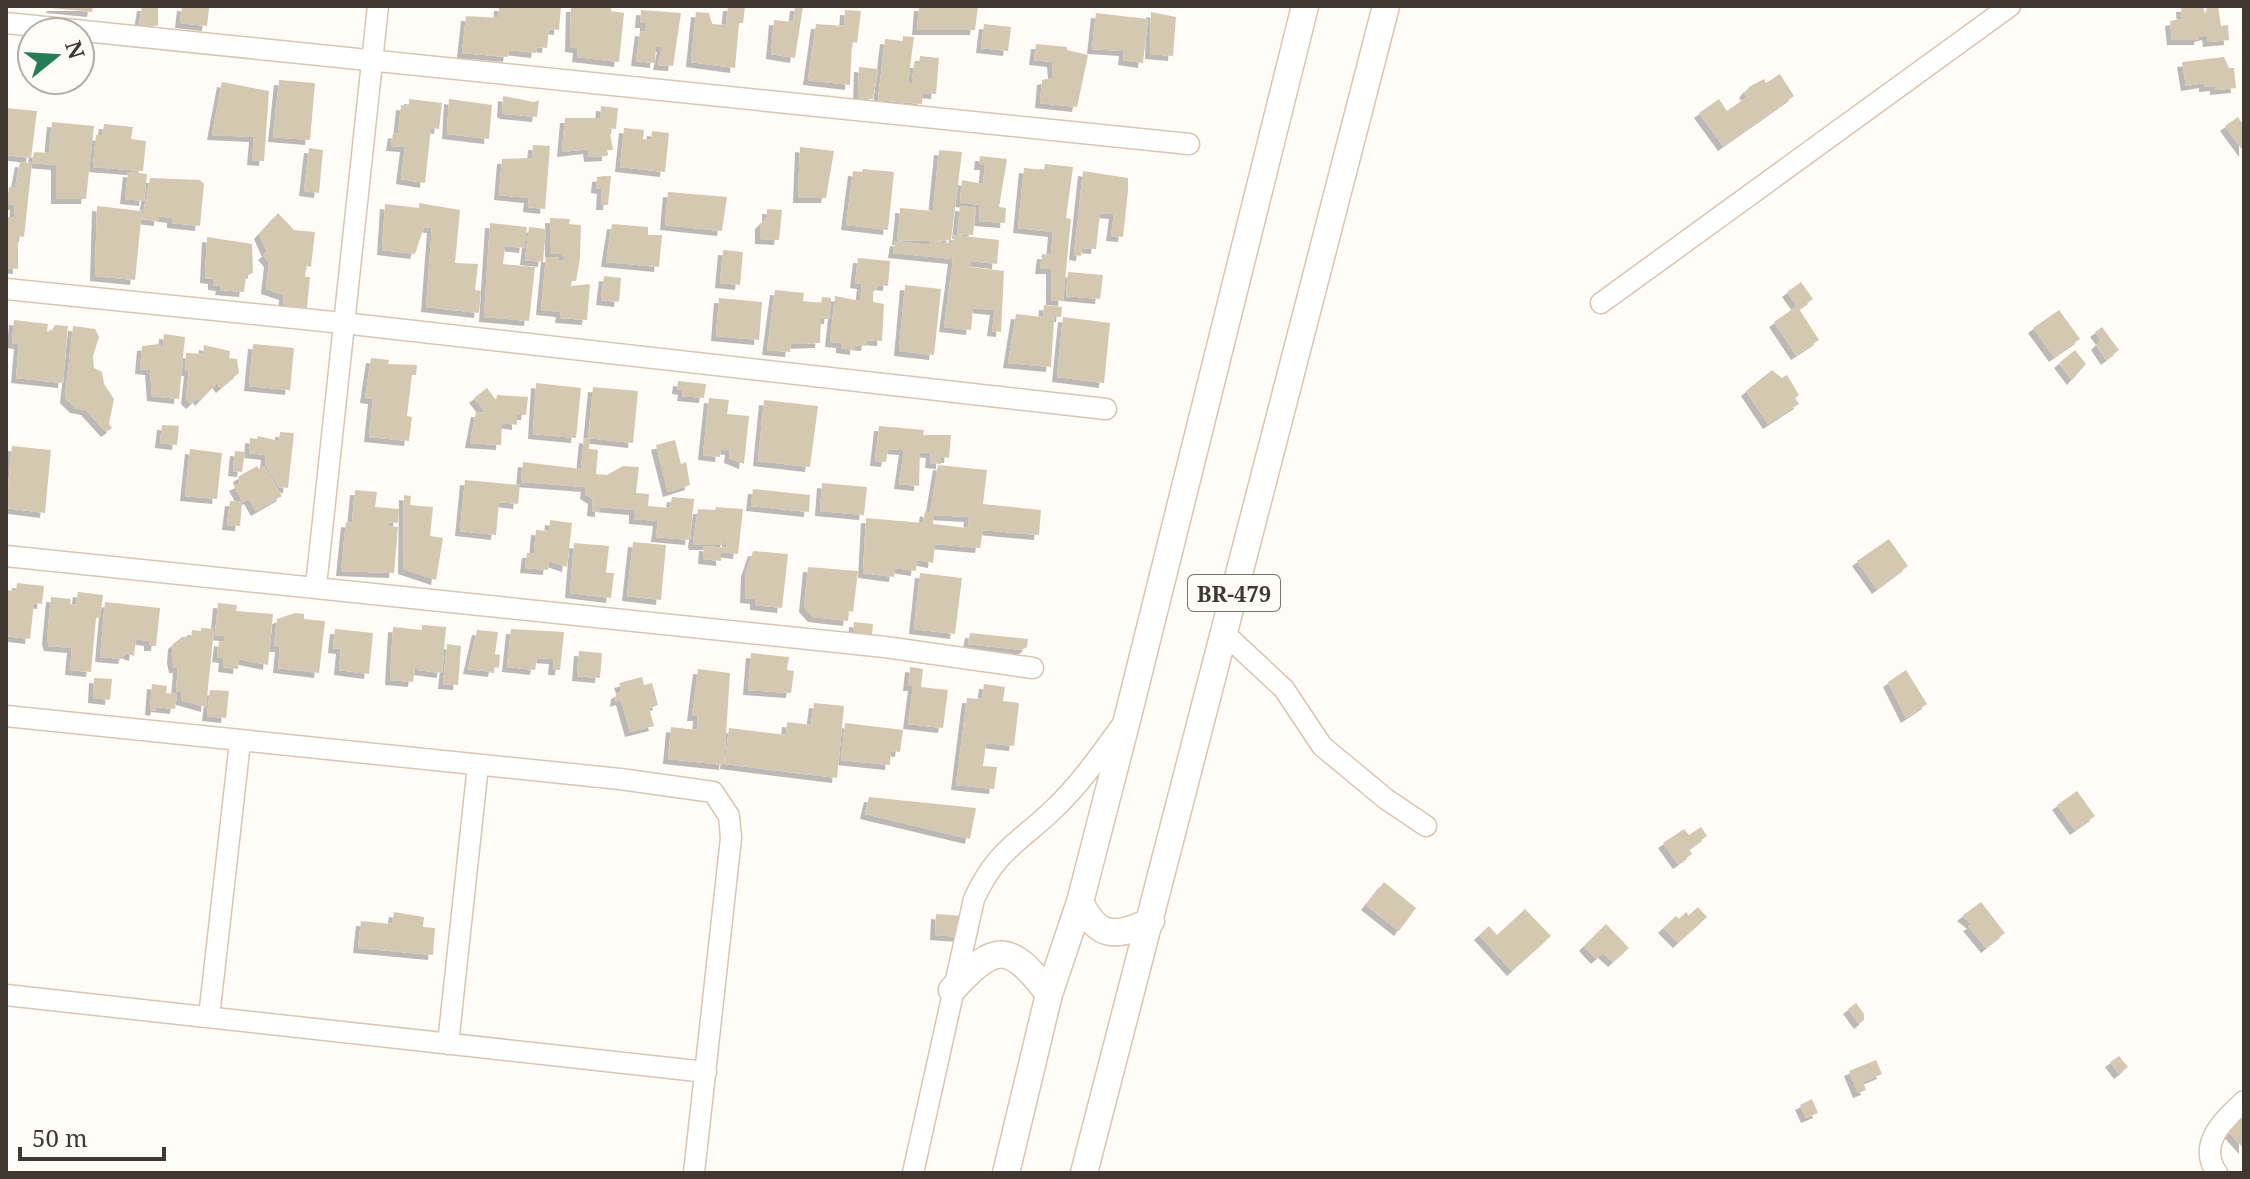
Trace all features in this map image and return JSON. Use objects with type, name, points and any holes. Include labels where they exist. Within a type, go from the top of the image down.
[{"type":"main road","points":[[1006,1173],[1049,994],[1080,902],[1128,716],[1305,6]]},
{"type":"main road","name":"BR-479","points":[[1084,1173],[1386,6]]},
{"type":"main road","points":[[1080,902],[1090,922],[1104,932],[1120,933],[1151,921]]},
{"type":"main road","points":[[952,990],[987,955],[1002,953],[1018,956],[1049,994]]},
{"type":"street","points":[[316,586],[378,6]]},
{"type":"street","points":[[1601,303],[2010,6]]},
{"type":"street","points":[[6,23],[1189,144]]},
{"type":"street","points":[[6,289],[343,323],[1106,409]]},
{"type":"street","points":[[6,556],[869,645],[1033,668]]},
{"type":"street","points":[[1224,633],[1284,689],[1322,746],[1386,799],[1426,826]]},
{"type":"street","points":[[6,716],[636,781],[713,792],[720,797],[729,816],[731,838],[694,1173]]},
{"type":"street","points":[[913,1173],[974,899],[988,868],[1012,842],[1054,809],[1090,770],[1128,716]]},
{"type":"street","points":[[209,1017],[240,742]]},
{"type":"street","points":[[448,1044],[478,765]]},
{"type":"street","points":[[6,995],[706,1072]]},
{"type":"street","points":[[2217,1173],[2208,1152],[2211,1139],[2221,1123],[2244,1101]]},
{"type":"building","points":[[52,6],[93,6],[92,12]]},
{"type":"building","points":[[142,6],[158,6],[158,26],[139,25]]},
{"type":"building","points":[[182,6],[209,8],[207,26],[180,23]]},
{"type":"building","points":[[499,6],[561,6],[559,30],[549,29],[547,48],[537,47],[536,53],[509,50],[508,57],[462,53],[466,16],[498,18]]},
{"type":"building","points":[[611,6],[611,11],[624,13],[619,62],[577,57],[578,48],[570,47],[571,7]]},
{"type":"building","points":[[728,6],[745,6],[743,23],[739,23],[735,68],[691,62],[696,12],[709,13],[712,24],[726,25]]},
{"type":"building","points":[[795,6],[803,6],[795,58],[771,54],[774,20],[793,22]]},
{"type":"building","points":[[919,6],[978,6],[975,30],[917,30]]},
{"type":"building","points":[[2203,6],[2205,15],[2207,8],[2218,7],[2221,26],[2228,25],[2229,40],[2208,42],[2207,35],[2199,37],[2199,40],[2172,40],[2170,21],[2182,19],[2181,7]]},
{"type":"building","points":[[641,10],[681,13],[673,66],[658,65],[662,47],[656,47],[655,63],[636,61],[640,31],[645,32],[645,23],[640,23]]},
{"type":"building","points":[[845,10],[861,11],[857,43],[852,42],[850,85],[808,80],[816,24],[844,26]]},
{"type":"building","points":[[1151,12],[1176,17],[1173,56],[1150,54]]},
{"type":"building","points":[[1096,13],[1148,19],[1143,63],[1123,60],[1124,51],[1092,49]]},
{"type":"building","points":[[984,24],[1011,27],[1008,51],[981,48]]},
{"type":"building","points":[[903,36],[914,37],[908,83],[912,83],[914,63],[919,63],[920,56],[939,58],[936,94],[923,93],[922,104],[878,100],[885,39],[903,41]]},
{"type":"building","points":[[1036,44],[1067,47],[1067,50],[1088,55],[1077,107],[1040,103],[1042,80],[1052,78],[1053,73],[1052,62],[1034,60]]},
{"type":"building","points":[[2224,57],[2229,68],[2234,68],[2236,88],[2215,90],[2215,86],[2204,87],[2204,83],[2186,86],[2182,62]]},
{"type":"building","points":[[859,67],[878,69],[873,99],[858,98]]},
{"type":"building","points":[[1780,74],[1794,96],[1723,146],[1699,113],[1719,99],[1727,111],[1747,97],[1744,93],[1749,87],[1764,79],[1766,83]]},
{"type":"building","points":[[279,80],[315,83],[310,140],[273,137]]},
{"type":"building","points":[[222,82],[269,91],[264,161],[252,160],[254,137],[212,135]]},
{"type":"building","points":[[503,96],[534,102],[539,100],[537,117],[505,114],[502,112]]},
{"type":"building","points":[[409,99],[442,103],[439,129],[431,128],[425,183],[401,179],[405,147],[391,146],[393,133],[398,134],[401,105],[409,106]]},
{"type":"building","points":[[449,99],[492,105],[489,139],[447,134]]},
{"type":"building","points":[[601,106],[618,108],[616,129],[609,128],[613,150],[607,150],[607,156],[589,157],[588,149],[562,152],[565,118],[600,118]]},
{"type":"building","points":[[6,108],[37,111],[31,158],[6,155]]},
{"type":"building","points":[[2238,117],[2244,126],[2244,152],[2225,126]]},
{"type":"building","points":[[52,122],[94,126],[86,199],[56,199],[56,165],[32,163],[34,152],[49,153]]},
{"type":"building","points":[[104,124],[133,127],[131,139],[146,141],[143,171],[93,167],[96,135],[102,136]]},
{"type":"building","points":[[624,128],[644,130],[643,139],[651,140],[652,131],[669,133],[665,172],[620,167]]},
{"type":"building","points":[[533,145],[550,146],[545,209],[528,207],[529,198],[499,195],[502,159],[532,158]]},
{"type":"building","points":[[800,147],[834,151],[826,198],[798,198]]},
{"type":"building","points":[[309,148],[323,150],[319,193],[304,191]]},
{"type":"building","points":[[939,150],[962,152],[951,240],[931,241],[953,243],[954,235],[999,240],[997,264],[971,261],[971,267],[1004,271],[1001,332],[992,331],[995,310],[973,308],[971,330],[944,327],[953,259],[893,253],[895,241],[929,245],[929,241],[897,240],[900,208],[933,211]]},
{"type":"building","points":[[980,156],[1007,159],[999,207],[1006,208],[1005,223],[979,221],[980,205],[960,202],[962,180],[983,184],[985,165],[979,165]]},
{"type":"building","points":[[20,162],[32,163],[24,237],[18,236],[18,269],[6,268],[6,217],[14,218],[15,205],[7,204],[9,187],[15,188]]},
{"type":"building","points":[[1045,164],[1073,167],[1066,218],[1071,219],[1063,301],[1051,300],[1051,269],[1040,269],[1042,254],[1051,255],[1053,232],[1018,228],[1024,168],[1044,170]]},
{"type":"building","points":[[863,169],[894,172],[888,230],[846,225],[853,171],[862,172]]},
{"type":"building","points":[[1083,171],[1128,178],[1128,191],[1123,237],[1111,236],[1114,214],[1100,213],[1096,249],[1082,248],[1081,256],[1074,255]]},
{"type":"building","points":[[128,172],[147,174],[144,201],[125,199]]},
{"type":"building","points":[[611,176],[608,205],[601,205],[602,189],[596,188],[597,177]]},
{"type":"building","points":[[150,178],[200,180],[204,184],[200,226],[172,223],[172,218],[159,216],[159,221],[142,219]]},
{"type":"building","points":[[668,192],[727,197],[722,231],[665,225]]},
{"type":"building","points":[[419,203],[460,210],[455,263],[478,264],[475,290],[481,291],[479,313],[426,307],[432,228],[424,227],[415,254],[382,250],[385,204],[419,208]]},
{"type":"building","points":[[97,206],[142,211],[135,280],[95,276]]},
{"type":"building","points":[[960,206],[976,208],[973,235],[957,234]]},
{"type":"building","points":[[767,209],[782,210],[779,240],[760,239],[760,224],[767,217]]},
{"type":"building","points":[[278,213],[294,230],[315,232],[311,267],[306,266],[305,277],[310,277],[307,308],[283,306],[284,295],[266,289],[269,262],[263,255],[267,252],[259,234]]},
{"type":"building","points":[[550,218],[570,219],[569,224],[581,225],[576,281],[571,281],[570,286],[590,284],[587,320],[560,318],[561,312],[541,310],[546,257],[559,258],[559,262],[566,259],[561,254],[550,253]]},
{"type":"building","points":[[490,223],[527,227],[524,248],[505,246],[503,264],[535,267],[529,321],[484,317]]},
{"type":"building","points":[[612,224],[648,227],[648,235],[662,235],[659,267],[606,262]]},
{"type":"building","points":[[529,227],[546,229],[543,262],[525,260]]},
{"type":"building","points":[[207,237],[252,244],[253,273],[246,276],[244,292],[220,290],[221,286],[213,285],[213,279],[205,278]]},
{"type":"building","points":[[723,250],[743,252],[740,285],[720,283]]},
{"type":"building","points":[[858,258],[890,261],[888,286],[880,285],[873,292],[873,302],[884,304],[882,341],[867,340],[866,346],[855,345],[855,350],[841,348],[841,343],[830,342],[835,296],[860,301],[862,284],[855,283]]},
{"type":"building","points":[[1068,272],[1103,275],[1100,299],[1066,296]]},
{"type":"building","points":[[604,276],[621,278],[619,302],[601,300]]},
{"type":"building","points":[[1801,282],[1813,299],[1799,309],[1819,340],[1796,355],[1774,322],[1797,306],[1787,292]]},
{"type":"building","points":[[905,285],[941,289],[934,355],[899,351]]},
{"type":"building","points":[[775,290],[804,293],[803,301],[821,303],[822,297],[831,298],[829,319],[821,319],[820,343],[791,344],[790,352],[767,350]]},
{"type":"building","points":[[719,298],[762,302],[759,340],[716,336]]},
{"type":"building","points":[[1044,305],[1062,307],[1061,317],[1054,320],[1051,367],[1008,363],[1016,314],[1043,317]]},
{"type":"building","points":[[2059,310],[2080,339],[2054,357],[2033,328]]},
{"type":"building","points":[[1063,317],[1110,323],[1104,383],[1057,377]]},
{"type":"building","points":[[14,320],[48,324],[47,331],[51,332],[55,325],[68,326],[63,383],[16,378],[19,344],[12,343]]},
{"type":"building","points":[[73,326],[95,329],[99,337],[93,356],[94,368],[102,372],[104,384],[114,399],[109,424],[112,428],[106,432],[86,410],[75,408],[65,398]]},
{"type":"building","points":[[2102,327],[2119,350],[2106,360],[2096,345],[2101,340],[2095,332]]},
{"type":"building","points":[[164,334],[185,337],[179,399],[152,396],[150,370],[140,369],[142,346],[159,344],[163,348]]},
{"type":"building","points":[[253,344],[294,348],[290,390],[249,386]]},
{"type":"building","points":[[204,345],[230,351],[229,358],[237,359],[239,373],[221,388],[217,383],[200,401],[198,398],[191,404],[186,399],[189,371],[185,371],[186,353],[203,354]]},
{"type":"building","points":[[2075,350],[2086,364],[2072,380],[2059,363]]},
{"type":"building","points":[[371,358],[389,360],[388,364],[417,365],[416,375],[412,375],[407,416],[412,417],[409,441],[369,437],[373,399],[365,398]]},
{"type":"building","points":[[1772,370],[1782,378],[1787,375],[1799,395],[1795,398],[1799,404],[1768,424],[1746,391]]},
{"type":"building","points":[[678,381],[706,384],[704,398],[682,396],[683,390],[677,389]]},
{"type":"building","points":[[536,383],[581,388],[576,438],[533,434]]},
{"type":"building","points":[[593,387],[638,391],[633,443],[588,438]]},
{"type":"building","points":[[487,388],[496,400],[497,395],[528,397],[526,415],[517,415],[517,425],[502,423],[501,445],[470,443],[476,412],[486,413],[474,398]]},
{"type":"building","points":[[709,398],[729,400],[727,414],[749,416],[744,464],[729,458],[730,450],[721,449],[720,457],[703,455]]},
{"type":"building","points":[[764,400],[818,406],[810,467],[758,461]]},
{"type":"building","points":[[162,425],[179,426],[177,445],[160,443]]},
{"type":"building","points":[[879,426],[924,430],[923,435],[951,435],[949,458],[941,457],[941,464],[930,463],[931,453],[920,452],[919,486],[899,484],[904,450],[888,449],[886,462],[875,461]]},
{"type":"building","points":[[280,432],[294,433],[288,488],[279,487],[265,464],[266,455],[249,453],[250,438],[257,439],[258,436],[279,441]]},
{"type":"building","points":[[584,438],[590,439],[589,449],[598,450],[596,474],[607,475],[623,466],[639,467],[636,493],[649,494],[648,506],[670,508],[672,497],[694,499],[690,540],[656,537],[658,521],[634,519],[634,510],[600,507],[600,512],[592,511],[593,499],[585,494],[586,487],[521,482],[523,462],[581,469]]},
{"type":"building","points":[[675,440],[681,464],[686,462],[690,485],[668,492],[656,445]]},
{"type":"building","points":[[12,446],[51,450],[45,513],[6,508]]},
{"type":"building","points":[[190,449],[222,453],[217,499],[185,496]]},
{"type":"building","points":[[235,451],[245,452],[242,472],[233,471]]},
{"type":"building","points":[[938,465],[987,470],[983,504],[1041,510],[1039,535],[983,530],[980,548],[935,544],[933,563],[917,560],[916,571],[895,568],[894,577],[863,573],[866,518],[923,523],[925,511],[930,513]],"holes":[[[934,515],[969,517],[968,528],[933,524]]]},
{"type":"building","points":[[257,466],[259,469],[264,466],[282,496],[256,511],[249,499],[243,502],[234,486],[240,483],[238,477]]},
{"type":"building","points":[[465,480],[520,485],[518,504],[499,502],[496,535],[460,531]]},
{"type":"building","points":[[822,483],[867,487],[864,515],[820,511]]},
{"type":"building","points":[[753,489],[810,495],[809,512],[751,506]]},
{"type":"building","points":[[355,490],[377,492],[375,507],[399,509],[398,523],[389,522],[388,526],[398,527],[394,573],[341,571],[346,522],[352,523]]},
{"type":"building","points":[[404,495],[411,496],[410,505],[433,507],[430,536],[443,538],[436,580],[403,569]]},
{"type":"building","points":[[230,501],[242,502],[240,526],[227,525]]},
{"type":"building","points":[[716,507],[743,509],[738,554],[721,552],[721,561],[703,559],[704,546],[726,548],[728,534],[724,545],[694,545],[693,542],[698,509],[715,510]]},
{"type":"building","points":[[550,520],[572,523],[567,567],[549,561],[548,570],[525,568],[527,553],[534,553],[536,530],[549,531]]},
{"type":"building","points":[[1889,539],[1908,566],[1877,589],[1857,561]]},
{"type":"building","points":[[633,542],[666,545],[661,600],[627,596]]},
{"type":"building","points":[[574,543],[609,546],[606,573],[614,573],[611,598],[570,593]]},
{"type":"building","points":[[753,551],[788,554],[782,608],[755,605],[755,599],[745,598],[746,572]]},
{"type":"building","points":[[808,567],[858,571],[853,612],[849,611],[848,621],[813,617],[804,607]]},
{"type":"building","points":[[920,573],[962,578],[955,634],[914,629]]},
{"type":"building","points":[[17,583],[44,586],[42,604],[34,603],[30,639],[6,636],[6,590],[16,591]]},
{"type":"building","points":[[78,592],[103,595],[100,618],[96,618],[91,672],[70,670],[72,648],[49,646],[47,640],[51,597],[71,599],[70,604],[76,605]]},
{"type":"building","points":[[105,602],[160,608],[156,646],[149,646],[149,641],[136,639],[134,656],[125,653],[123,659],[100,657]]},
{"type":"building","points":[[218,603],[237,605],[236,611],[273,614],[268,665],[239,659],[238,669],[223,667],[224,658],[217,657],[219,641],[224,642],[225,636],[215,635]]},
{"type":"building","points":[[295,613],[304,614],[304,619],[325,621],[319,673],[278,668],[280,647],[274,647],[277,619]]},
{"type":"building","points":[[854,622],[873,624],[872,635],[853,633]]},
{"type":"building","points":[[422,625],[446,627],[442,673],[418,670],[415,666],[413,682],[390,680],[393,627],[422,630]]},
{"type":"building","points":[[201,628],[214,629],[206,707],[181,700],[181,692],[176,692],[178,668],[174,668],[172,658],[173,644],[182,637],[191,637],[192,630],[201,631]]},
{"type":"building","points":[[335,629],[373,633],[369,674],[339,670],[341,649],[333,648]]},
{"type":"building","points":[[511,629],[564,632],[560,670],[553,670],[554,659],[537,658],[535,670],[507,667]]},
{"type":"building","points":[[477,630],[498,632],[495,654],[500,655],[499,668],[494,667],[493,672],[468,669]]},
{"type":"building","points":[[970,633],[1028,639],[1027,647],[1022,650],[968,644]]},
{"type":"building","points":[[447,644],[461,646],[458,685],[443,684]]},
{"type":"building","points":[[579,651],[602,653],[600,678],[577,676]]},
{"type":"building","points":[[751,653],[789,657],[787,670],[794,671],[791,693],[748,690]]},
{"type":"building","points":[[910,667],[923,669],[921,687],[948,690],[943,728],[908,724],[913,686],[908,686]]},
{"type":"building","points":[[698,669],[730,673],[724,765],[668,759],[671,727],[697,730],[698,716],[692,716]]},
{"type":"building","points":[[1906,670],[1927,704],[1906,718],[1888,682]]},
{"type":"building","points":[[642,677],[644,685],[652,683],[658,705],[649,708],[654,726],[630,732],[621,700],[615,702],[616,694],[622,691],[619,683]]},
{"type":"building","points":[[94,678],[112,679],[110,700],[93,698]]},
{"type":"building","points":[[152,684],[167,686],[166,693],[177,694],[175,709],[156,707],[155,711],[150,710]]},
{"type":"building","points":[[984,684],[1005,687],[1003,701],[1019,703],[1014,746],[986,743],[983,766],[997,767],[994,789],[956,785],[967,698],[982,699]]},
{"type":"building","points":[[210,690],[229,691],[226,718],[207,716]]},
{"type":"building","points":[[814,703],[844,706],[837,778],[725,764],[729,728],[786,735],[787,722],[811,725]]},
{"type":"building","points":[[845,723],[903,730],[900,752],[891,751],[890,765],[841,760]]},
{"type":"building","points":[[2077,791],[2095,816],[2075,830],[2057,805]]},
{"type":"building","points":[[869,797],[976,808],[970,839],[865,814]]},
{"type":"building","points":[[1701,827],[1707,836],[1689,849],[1692,854],[1678,864],[1663,843],[1684,829],[1689,835]]},
{"type":"building","points":[[1384,882],[1416,908],[1399,931],[1366,905]]},
{"type":"building","points":[[1981,902],[2005,933],[1986,948],[1968,926],[1972,924],[1962,916]]},
{"type":"building","points":[[1698,907],[1707,917],[1678,943],[1663,928],[1676,916],[1679,919],[1686,912],[1689,915]]},
{"type":"building","points":[[1525,909],[1551,936],[1512,971],[1479,935],[1489,926],[1497,935]]},
{"type":"building","points":[[394,912],[424,917],[423,927],[435,928],[433,955],[358,948],[361,921],[392,924]]},
{"type":"building","points":[[936,914],[963,916],[962,937],[935,935]]},
{"type":"building","points":[[1606,924],[1629,948],[1613,962],[1603,953],[1596,959],[1584,946]]},
{"type":"building","points":[[1856,1003],[1864,1014],[1864,1020],[1859,1024],[1848,1009]]},
{"type":"building","points":[[2119,1056],[2128,1067],[2119,1074],[2110,1062]]},
{"type":"building","points":[[1876,1060],[1882,1074],[1863,1082],[1866,1090],[1858,1093],[1849,1071]]},
{"type":"building","points":[[1812,1099],[1818,1113],[1806,1118],[1800,1105]]},
{"type":"building","points":[[2244,1109],[2244,1149],[2224,1127]]}]
